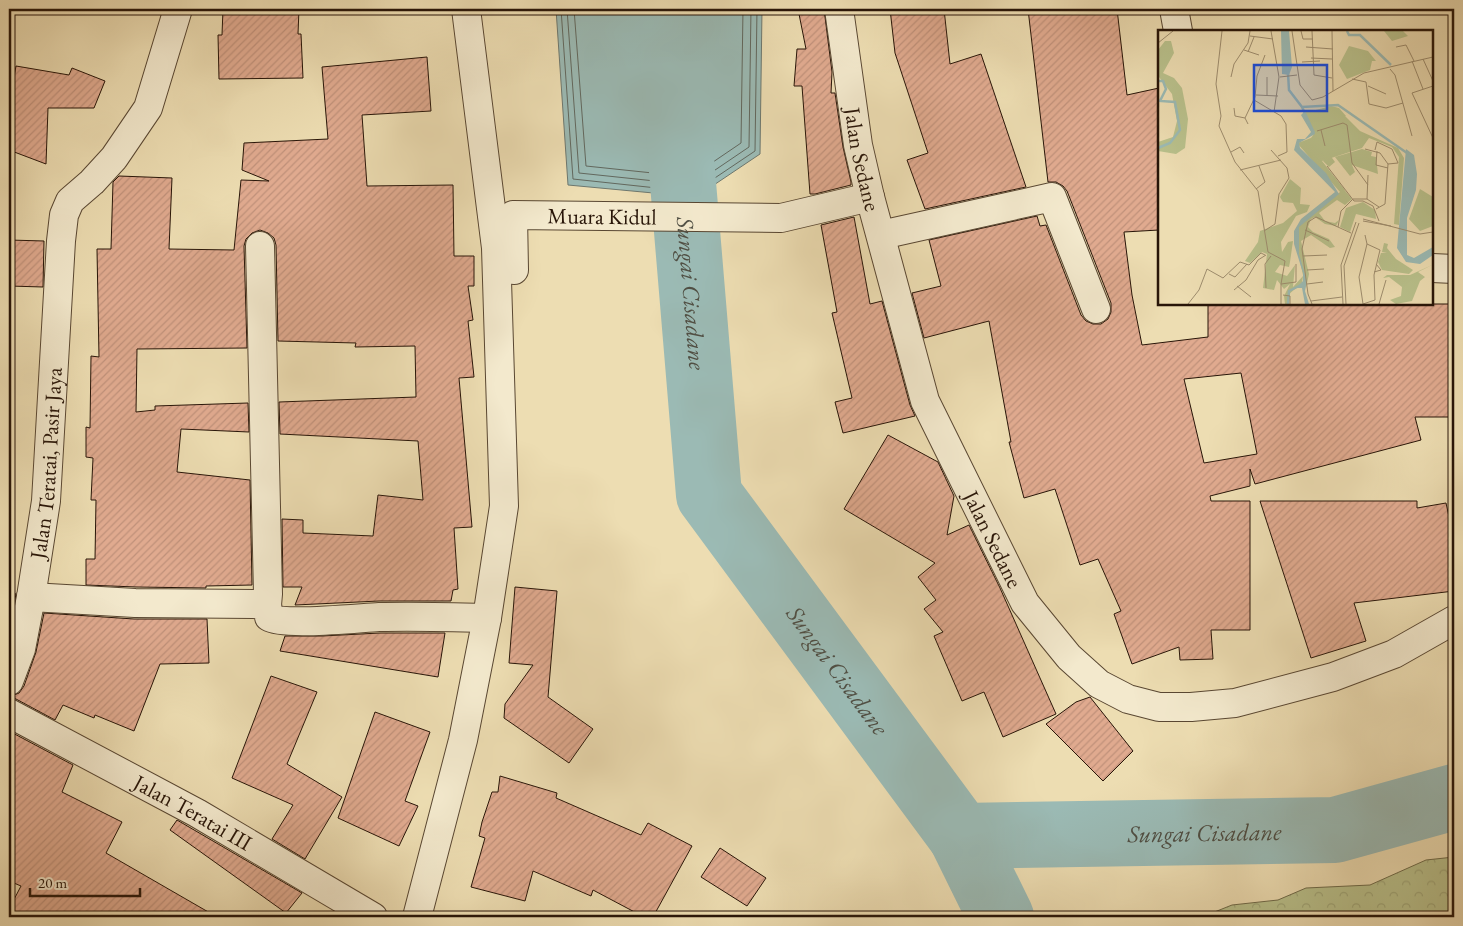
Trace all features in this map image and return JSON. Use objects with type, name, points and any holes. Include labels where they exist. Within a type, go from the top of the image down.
[{"type":"street","name":"Jalan Teratai, Pasir Jaya","points":[[9,681],[21,649],[46,501],[60,241],[64,214],[70,201],[92,182],[114,158],[148,108],[178,9]]},
{"type":"street","points":[[417,917],[464,740],[487,618],[504,506],[503,463],[512,451],[516,418],[502,215],[466,9]]},
{"type":"street","name":"Jalan Sedane","points":[[839,9],[858,146],[924,401],[1025,603],[1070,657],[1099,684],[1128,700],[1159,707],[1191,707],[1234,703],[1333,678],[1394,654],[1454,620]]},
{"type":"street","points":[[1174,9],[1178,30]]},
{"type":"street","name":"Muara Kidul","points":[[502,215],[782,218],[870,197]]},
{"type":"street","points":[[880,235],[1052,197],[1096,309]]},
{"type":"street","points":[[260,246],[267,605],[269,617],[281,621],[380,617],[487,618]]},
{"type":"street","points":[[1433,268],[1454,269]]},
{"type":"street","points":[[31,597],[134,603],[267,605]]},
{"type":"street","name":"Jalan Teratai III","points":[[9,713],[197,813],[362,914]]},
{"type":"green space","points":[[1454,857],[1454,917],[1202,917],[1232,905],[1278,900],[1306,888],[1370,885],[1426,860]]},
{"type":"water","points":[[556,9],[762,9],[760,154],[696,197],[568,185]]},
{"type":"building","points":[[223,9],[299,9],[298,34],[301,34],[303,78],[219,79],[218,35],[222,35]]},
{"type":"building","points":[[798,9],[824,9],[832,72],[831,93],[835,93],[843,147],[851,182],[851,185],[815,194],[810,194],[802,86],[794,86],[797,49],[806,49]]},
{"type":"building","points":[[890,9],[944,9],[950,64],[981,54],[1026,187],[925,209],[907,160],[928,153],[895,53]]},
{"type":"building","points":[[1028,9],[1117,9],[1127,95],[1158,88],[1158,230],[1124,232],[1132,295],[1142,345],[1208,337],[1208,305],[1454,304],[1454,417],[1415,417],[1421,440],[1255,484],[1250,469],[1250,486],[1210,496],[1211,501],[1250,501],[1250,630],[1211,630],[1213,659],[1180,660],[1179,647],[1132,664],[1114,614],[1121,611],[1098,559],[1080,565],[1055,489],[1024,498],[1009,442],[1011,442],[989,321],[924,338],[912,293],[941,286],[929,240],[1037,216],[1040,226],[1046,225],[1081,315],[1086,321],[1093,324],[1101,324],[1108,319],[1111,312],[1111,303],[1067,191],[1056,182],[1048,182]],"holes":[[[1241,373],[1257,454],[1204,463],[1184,379]]]},
{"type":"building","points":[[427,57],[431,111],[362,115],[367,186],[453,185],[454,256],[474,256],[474,286],[468,286],[473,320],[468,321],[474,377],[459,378],[472,527],[454,528],[458,589],[453,590],[451,601],[379,601],[295,605],[302,587],[283,587],[282,519],[303,520],[303,533],[373,536],[378,495],[423,500],[418,441],[280,434],[279,402],[416,397],[415,346],[355,347],[356,343],[278,341],[276,245],[274,238],[260,230],[252,233],[246,239],[244,246],[247,348],[137,349],[136,412],[155,410],[155,406],[248,403],[249,432],[181,429],[177,472],[250,480],[252,585],[206,586],[206,588],[86,585],[86,559],[95,559],[96,500],[91,500],[93,458],[86,457],[86,427],[90,428],[91,356],[99,357],[97,249],[111,249],[113,182],[119,176],[172,178],[169,249],[234,250],[241,180],[269,181],[242,170],[244,143],[328,139],[322,67]]},
{"type":"building","points":[[16,66],[69,75],[72,68],[105,81],[94,108],[48,108],[46,164],[9,150],[9,105]]},
{"type":"building","points":[[854,217],[870,304],[882,301],[910,405],[915,416],[843,433],[835,402],[852,398],[832,313],[837,312],[821,225]]},
{"type":"building","points":[[9,240],[44,241],[43,287],[9,286]]},
{"type":"building","points":[[888,435],[938,462],[954,496],[947,535],[969,525],[1000,588],[1056,714],[1003,737],[984,692],[962,701],[934,636],[943,632],[924,609],[936,600],[918,577],[935,563],[844,509]]},
{"type":"building","points":[[1260,501],[1417,501],[1417,508],[1446,503],[1454,540],[1454,591],[1354,603],[1366,641],[1311,658]]},
{"type":"building","points":[[515,587],[557,591],[548,697],[593,729],[569,763],[504,718],[505,704],[533,665],[509,663]]},
{"type":"building","points":[[9,592],[16,594],[9,630]]},
{"type":"building","points":[[44,613],[134,619],[207,619],[209,663],[160,664],[134,731],[95,715],[94,718],[63,705],[55,720],[9,697],[19,693],[24,686],[36,652]]},
{"type":"building","points":[[445,633],[438,677],[280,651],[285,636]]},
{"type":"building","points":[[271,676],[317,692],[287,764],[342,797],[305,859],[272,839],[293,805],[232,778]]},
{"type":"building","points":[[1090,697],[1133,751],[1103,781],[1046,724],[1076,702]]},
{"type":"building","points":[[375,712],[430,732],[405,801],[418,806],[399,846],[338,818]]},
{"type":"building","points":[[9,731],[73,765],[62,792],[122,822],[106,853],[217,917],[9,917],[9,909],[21,886],[9,881]]},
{"type":"building","points":[[500,776],[557,793],[556,798],[641,835],[648,823],[692,846],[653,917],[644,917],[593,890],[591,896],[533,871],[525,901],[471,887],[485,838],[479,836],[482,822],[492,792],[498,792]]},
{"type":"building","points":[[177,820],[302,893],[286,913],[170,830]]},
{"type":"building","points":[[720,848],[766,878],[747,906],[701,877]]},
{"type":"waterway","name":"Sungai Cisadane","points":[[672,9],[674,75],[709,495],[961,836],[1335,830],[1454,797]]},
{"type":"waterway","points":[[961,836],[1001,917]]}]
